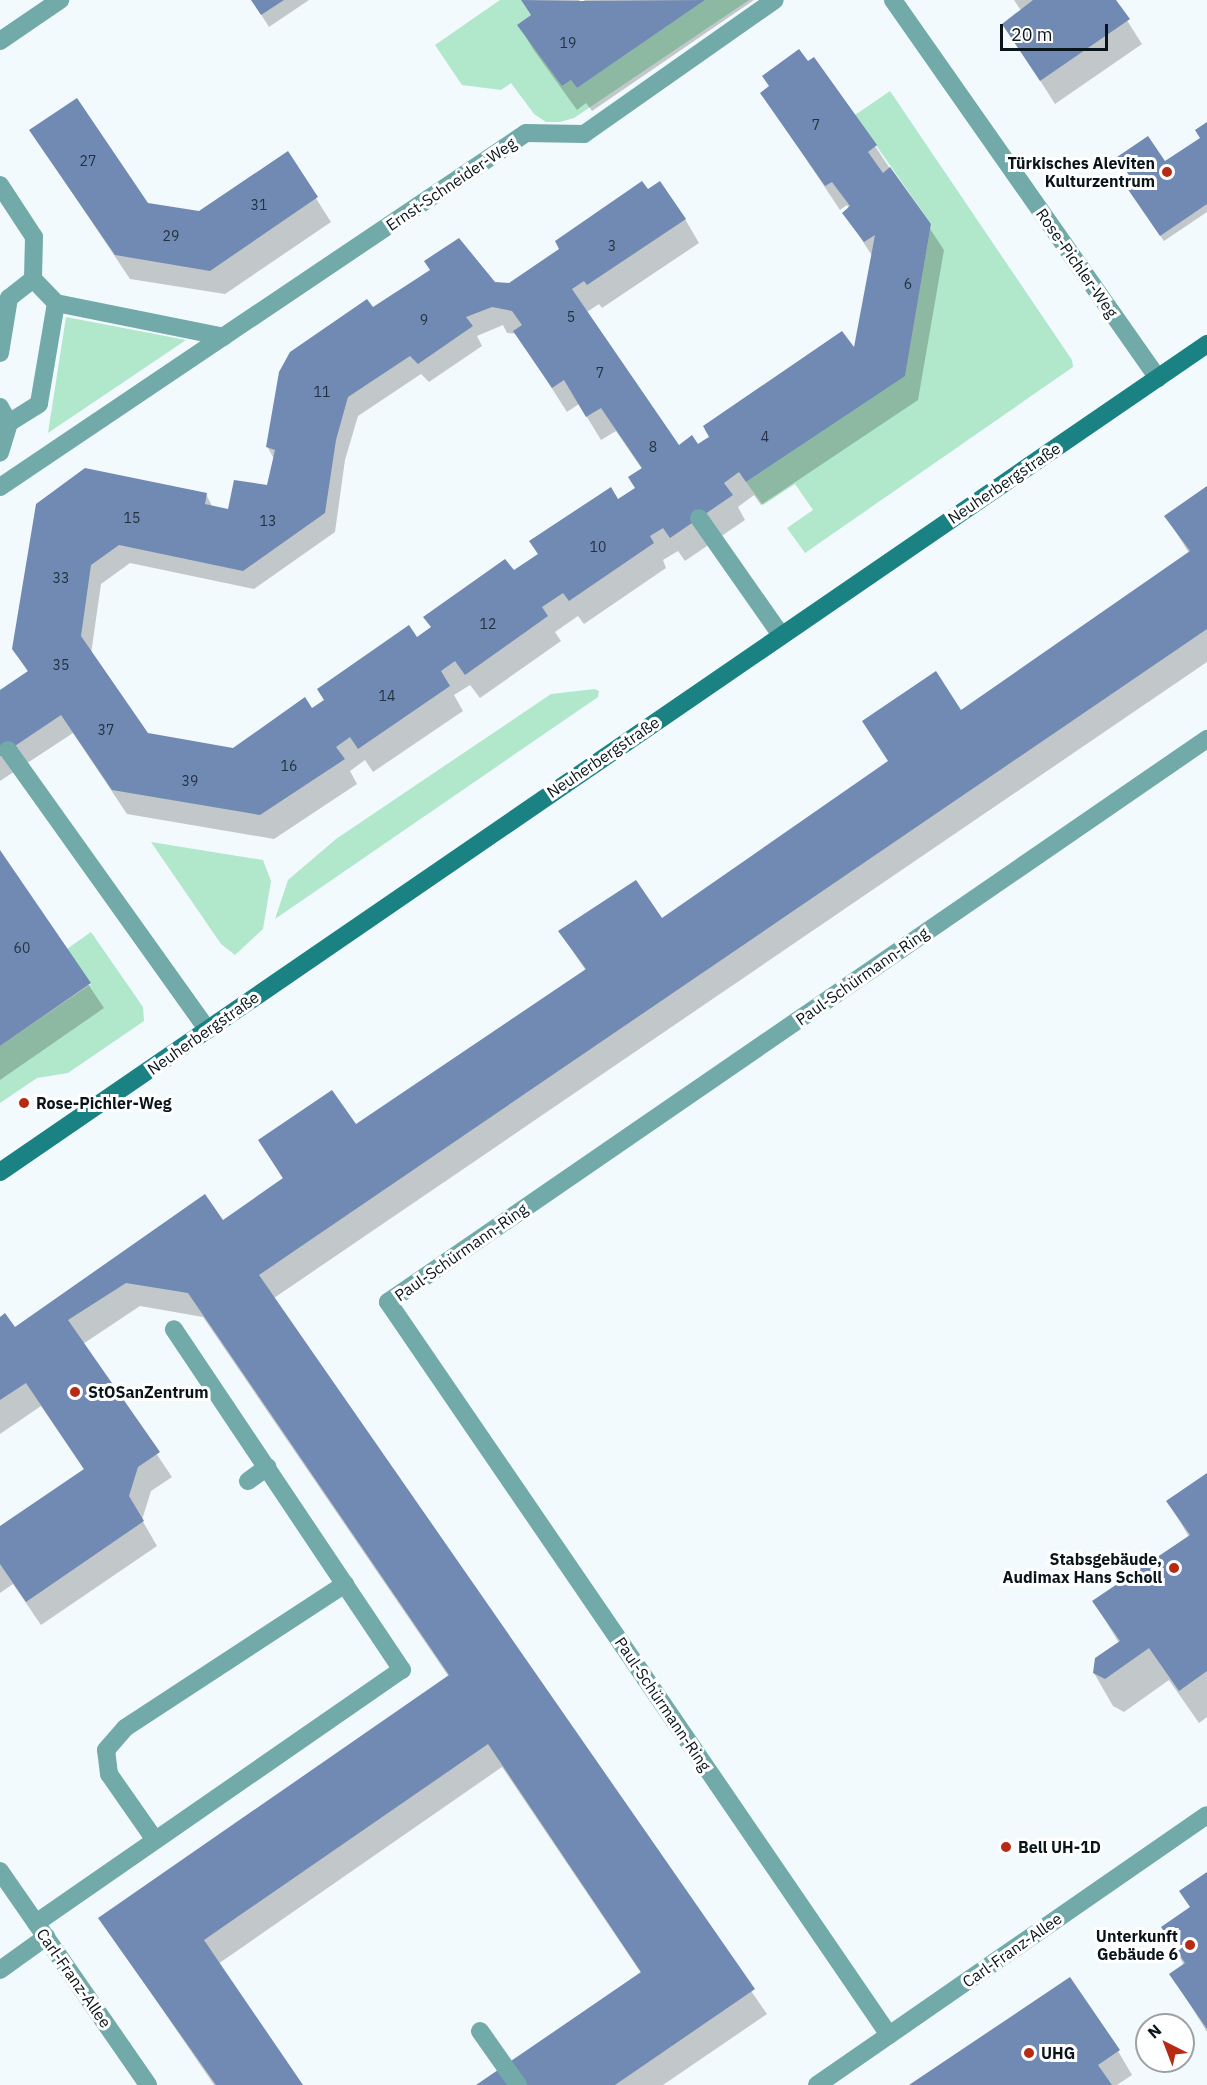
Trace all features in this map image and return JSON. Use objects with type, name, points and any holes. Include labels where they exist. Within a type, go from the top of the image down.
[{"type":"main road","name":"Neuherbergstraße","points":[[0,1172],[1207,344]]},
{"type":"street","points":[[0,41],[60,0]]},
{"type":"street","name":"Ernst-Schneider-Weg","points":[[0,487],[526,133],[584,134],[775,0]]},
{"type":"street","name":"Rose-Pichler-Weg","points":[[893,0],[1158,379]]},
{"type":"street","points":[[0,185],[34,237],[33,279],[56,303],[224,337]]},
{"type":"street","points":[[0,353],[9,298],[33,279]]},
{"type":"street","points":[[0,453],[4,415],[39,404],[56,303]]},
{"type":"street","points":[[699,518],[781,635]]},
{"type":"street","name":"Paul-Schürmann-Ring","points":[[889,2035],[388,1302],[1207,739]]},
{"type":"street","points":[[8,750],[207,1030]]},
{"type":"street","points":[[0,1970],[41,1930],[155,1840],[402,1670],[174,1329]]},
{"type":"street","points":[[248,1481],[267,1467]]},
{"type":"street","points":[[155,1840],[109,1774],[106,1750],[125,1728],[345,1584]]},
{"type":"street","name":"Carl-Franz-Allee","points":[[818,2085],[1207,1815]]},
{"type":"street","name":"Carl-Franz-Allee","points":[[0,1870],[147,2085]]},
{"type":"street","points":[[480,2031],[518,2085]]},
{"type":"green space","points":[[500,0],[521,0],[531,15],[518,25],[562,86],[571,80],[577,88],[705,0],[749,0],[574,118],[560,122],[546,122],[534,114],[511,83],[501,90],[462,85],[435,45]]},
{"type":"green space","points":[[890,91],[1072,360],[1073,367],[805,553],[787,528],[813,510],[795,484],[763,505],[746,482],[905,375],[931,224],[855,115]]},
{"type":"green space","points":[[66,317],[186,340],[48,433]]},
{"type":"green space","points":[[595,689],[599,691],[598,697],[275,919],[288,880],[336,839],[551,694]]},
{"type":"green space","points":[[151,842],[263,860],[271,881],[263,929],[235,955],[221,944]]},
{"type":"green space","points":[[91,932],[143,1007],[144,1021],[68,1073],[37,1078],[0,1103],[0,1046],[91,984],[67,949]]},
{"type":"building","points":[[251,0],[284,0],[261,15]]},
{"type":"building","points":[[521,0],[705,0],[577,88],[571,80],[562,86],[517,25],[531,15]]},
{"type":"building","points":[[1033,0],[1116,0],[1130,19],[1040,81],[1002,24]]},
{"type":"building","points":[[799,49],[808,61],[814,57],[877,145],[868,152],[883,173],[890,167],[931,224],[905,376],[746,482],[739,472],[724,483],[733,495],[670,538],[663,528],[650,536],[654,543],[569,601],[563,593],[542,607],[548,616],[465,675],[455,661],[441,671],[450,686],[358,749],[350,737],[336,747],[345,759],[260,815],[112,790],[61,715],[0,756],[0,690],[28,671],[12,649],[36,504],[85,468],[207,493],[205,504],[228,509],[234,480],[267,485],[275,450],[266,447],[279,372],[290,352],[367,299],[373,307],[430,270],[424,261],[459,238],[495,282],[509,283],[559,249],[555,241],[642,181],[648,189],[660,181],[686,219],[587,285],[584,281],[572,289],[679,445],[692,435],[698,444],[709,437],[703,426],[842,331],[854,347],[875,235],[864,242],[842,213],[850,206],[832,182],[825,186],[760,93],[769,86],[762,76]],"holes":[[[492,307],[512,311],[522,325],[513,331],[552,388],[564,380],[586,417],[601,408],[642,468],[628,477],[635,488],[618,499],[611,487],[529,541],[538,554],[514,570],[505,559],[423,617],[431,627],[417,637],[409,625],[317,689],[324,700],[312,708],[305,697],[233,748],[148,733],[81,636],[91,565],[119,545],[243,571],[325,513],[336,440],[348,397],[410,356],[418,364],[473,326],[466,317]]]},
{"type":"building","points":[[77,98],[148,203],[199,211],[288,151],[318,197],[210,271],[115,255],[29,130]]},
{"type":"building","name":"Türkisches Aleviten Kulturzentrum","points":[[1207,122],[1207,204],[1160,236],[1127,188],[1134,183],[1117,157],[1148,136],[1165,161],[1200,138],[1195,130]]},
{"type":"building","points":[[1207,486],[1207,629],[259,1275],[755,1989],[615,2085],[476,2085],[641,1972],[488,1744],[204,1940],[303,2085],[216,2085],[98,1918],[449,1675],[188,1293],[126,1283],[68,1320],[160,1452],[138,1467],[129,1496],[144,1521],[26,1602],[0,1564],[0,1526],[84,1469],[26,1383],[0,1400],[0,1317],[5,1313],[15,1327],[205,1194],[223,1220],[283,1178],[258,1140],[332,1090],[356,1124],[586,969],[558,931],[636,880],[662,918],[888,761],[862,721],[936,671],[961,710],[1190,551],[1164,516]]},
{"type":"building","points":[[0,850],[91,983],[0,1046]]},
{"type":"building","name":"Stabsgebäude, Audimax Hans Scholl","points":[[1207,1473],[1207,1671],[1179,1691],[1149,1648],[1105,1679],[1093,1673],[1095,1658],[1120,1641],[1092,1601],[1190,1535],[1166,1501]]},
{"type":"building","name":"Unterkunft Gebäude 6","points":[[1207,1872],[1207,2029],[1169,1974],[1185,1963],[1161,1927],[1190,1907],[1179,1891]]},
{"type":"building","points":[[1070,1977],[1120,2050],[1098,2065],[1112,2085],[909,2085]]},
{"type":"place","name":"Türkisches Aleviten Kulturzentrum","points":[[1167,172]]},
{"type":"place","name":"Rose-Pichler-Weg","points":[[24,1103]]},
{"type":"place","name":"StOSanZentrum","points":[[75,1392]]},
{"type":"place","name":"Stabsgebäude, Audimax Hans Scholl","points":[[1174,1568]]},
{"type":"place","name":"Bell UH-1D","points":[[1006,1847]]},
{"type":"place","name":"Unterkunft Gebäude 6","points":[[1190,1945]]},
{"type":"place","name":"UHG","points":[[1029,2053]]}]
